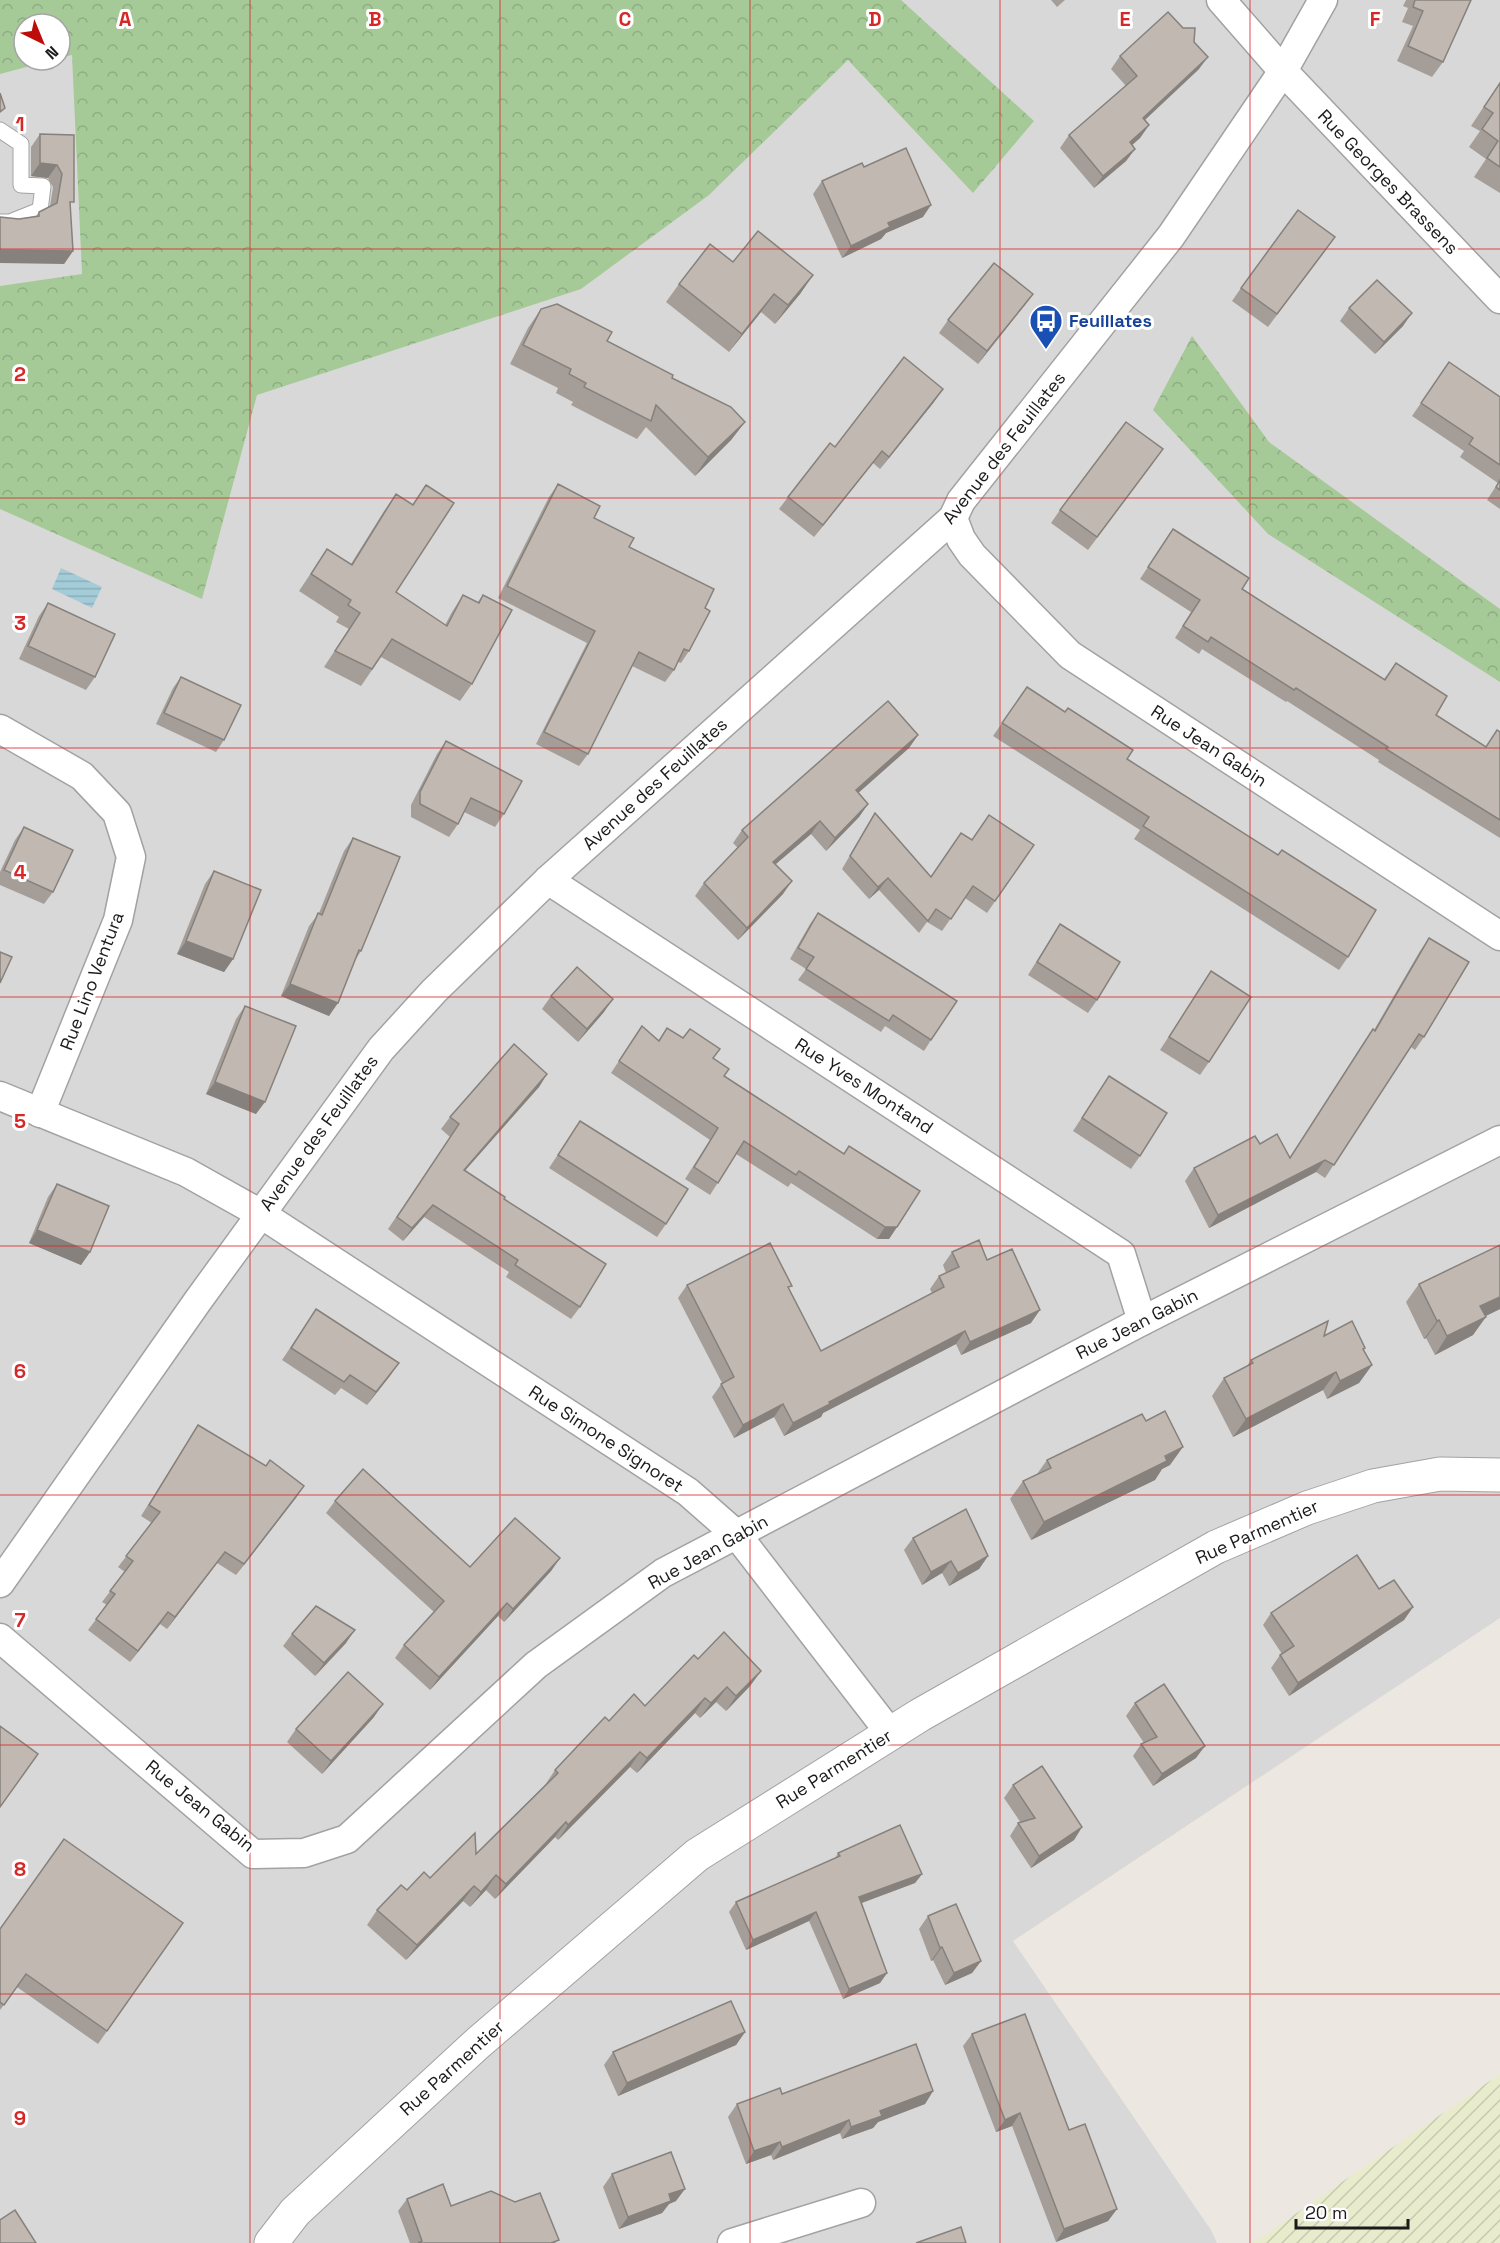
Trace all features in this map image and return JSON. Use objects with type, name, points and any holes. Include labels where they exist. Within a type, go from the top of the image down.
[{"type":"street","name":"Rue Georges Brassens","points":[[1221,0],[1283,71],[1498,291]]},
{"type":"street","name":"Avenue des Feuillates","points":[[0,1583],[261,1214],[381,1049],[435,991],[548,880],[953,519],[961,501],[1171,237],[1283,71],[1323,0]]},
{"type":"street","name":"Rue Jean Gabin","points":[[953,519],[961,539],[972,555],[1070,655],[1500,936]]},
{"type":"street","name":"Rue Lino Ventura","points":[[0,729],[82,776],[117,813],[131,857],[118,920],[40,1113]]},
{"type":"street","name":"Rue Yves Montand","points":[[548,880],[1121,1254],[1142,1321]]},
{"type":"street","points":[[0,1096],[186,1172],[261,1214]]},
{"type":"street","name":"Rue Jean Gabin","points":[[0,1638],[253,1854],[304,1853],[347,1839],[536,1665],[663,1573],[1142,1321],[1500,1140]]},
{"type":"street","name":"Rue Simone Signoret","points":[[261,1214],[688,1492],[737,1535],[890,1733]]},
{"type":"street","name":"Rue Parmentier","points":[[271,2243],[295,2212],[478,2043],[697,1855],[890,1733],[1216,1546],[1307,1508],[1373,1486],[1440,1474],[1500,1475]]},
{"type":"street","points":[[732,2243],[780,2236],[861,2203]]},
{"type":"lane","points":[[0,130],[21,144],[21,185],[43,186],[40,210],[10,222],[0,222]]},
{"type":"shaded area","points":[[0,0],[1500,0],[1500,1618],[1013,1941],[1211,2230],[1217,2243],[0,2243]]},
{"type":"green space","points":[[0,0],[901,0],[1034,121],[973,193],[848,60],[709,195],[581,289],[257,395],[202,599],[0,509],[0,286],[82,274],[72,12],[12,12],[12,71],[0,74]]},
{"type":"green space","points":[[1192,336],[1269,442],[1500,609],[1500,682],[1268,534],[1153,410]]},
{"type":"green space","points":[[1500,2074],[1500,2243],[1253,2243]]},
{"type":"water","points":[[61,568],[102,587],[92,608],[52,589]]},
{"type":"building","points":[[1415,0],[1471,0],[1443,62],[1408,46],[1423,11],[1413,7]]},
{"type":"building","points":[[1168,12],[1183,28],[1195,28],[1194,42],[1208,57],[1143,118],[1149,125],[1130,142],[1135,149],[1103,176],[1069,135],[1137,76],[1120,56]]},
{"type":"building","points":[[1500,83],[1500,167],[1487,158],[1498,141],[1482,129],[1493,113],[1484,107]]},
{"type":"building","points":[[0,93],[5,108],[0,112]]},
{"type":"building","points":[[40,134],[74,135],[74,202],[70,202],[73,251],[0,250],[0,217],[19,219],[39,216],[39,212],[57,203],[62,174],[57,165],[40,163]]},
{"type":"building","points":[[906,148],[931,205],[888,223],[890,227],[851,246],[822,181],[862,163],[864,167]]},
{"type":"building","points":[[1298,210],[1335,237],[1277,314],[1241,288]]},
{"type":"building","points":[[758,231],[813,275],[788,305],[774,294],[742,334],[679,284],[710,244],[733,262]]},
{"type":"building","points":[[994,263],[1033,294],[987,351],[948,320]]},
{"type":"building","points":[[1377,280],[1412,313],[1384,342],[1349,308]]},
{"type":"building","points":[[557,304],[612,332],[607,341],[673,375],[672,378],[731,407],[745,422],[708,457],[656,405],[651,421],[584,387],[586,383],[569,374],[571,369],[523,345],[541,309]]},
{"type":"building","points":[[904,357],[943,389],[889,457],[882,451],[823,525],[788,497],[830,443],[835,447]]},
{"type":"building","points":[[1449,362],[1500,397],[1500,465],[1469,444],[1473,438],[1421,403]]},
{"type":"building","points":[[1126,422],[1163,449],[1097,537],[1060,510]]},
{"type":"building","points":[[558,484],[600,506],[594,518],[634,538],[629,547],[714,589],[705,608],[710,611],[689,651],[684,649],[674,670],[639,652],[588,754],[544,732],[595,631],[507,586]]},
{"type":"building","points":[[426,485],[454,503],[396,592],[447,626],[463,595],[479,603],[483,595],[512,610],[472,684],[392,639],[372,669],[335,651],[360,613],[348,605],[351,600],[311,574],[327,549],[352,565],[396,494],[413,505]]},
{"type":"building","points":[[1173,529],[1249,578],[1242,589],[1385,680],[1396,663],[1447,696],[1436,715],[1486,747],[1497,730],[1500,732],[1500,820],[1386,749],[1388,747],[1296,688],[1294,690],[1211,637],[1208,642],[1183,626],[1200,600],[1148,567]]},
{"type":"building","points":[[48,603],[115,634],[95,677],[28,646]]},
{"type":"building","points":[[181,677],[241,705],[224,740],[164,713]]},
{"type":"building","points":[[1027,687],[1065,712],[1068,708],[1133,750],[1127,759],[1278,855],[1282,850],[1376,910],[1348,957],[1143,826],[1149,817],[1002,723]]},
{"type":"building","points":[[888,701],[918,735],[856,790],[868,804],[835,838],[820,821],[773,862],[792,881],[747,928],[704,883],[748,837],[742,830]]},
{"type":"building","points":[[446,741],[522,781],[504,814],[471,798],[458,824],[420,804],[420,792]]},
{"type":"building","points":[[875,813],[931,877],[961,833],[972,840],[989,815],[1034,845],[995,901],[973,886],[951,919],[936,909],[928,921],[888,878],[878,887],[850,856]]},
{"type":"building","points":[[24,827],[73,850],[53,892],[4,870]]},
{"type":"building","points":[[353,838],[400,857],[338,1003],[290,984],[318,913],[322,915]]},
{"type":"building","points":[[214,871],[261,890],[233,959],[186,941]]},
{"type":"building","points":[[818,913],[957,1001],[931,1040],[893,1015],[889,1021],[806,969],[814,957],[798,948]]},
{"type":"building","points":[[1060,924],[1120,962],[1097,1000],[1037,962]]},
{"type":"building","points":[[1429,938],[1469,962],[1424,1037],[1419,1034],[1334,1165],[1325,1160],[1218,1215],[1194,1168],[1255,1136],[1260,1144],[1277,1134],[1290,1158],[1373,1029],[1375,1031]]},
{"type":"building","points":[[0,952],[12,957],[0,983]]},
{"type":"building","points":[[577,967],[613,999],[587,1029],[551,996]]},
{"type":"building","points":[[1211,971],[1251,997],[1209,1062],[1169,1037]]},
{"type":"building","points":[[245,1006],[296,1026],[265,1102],[215,1082]]},
{"type":"building","points":[[642,1026],[659,1041],[667,1028],[683,1038],[690,1029],[720,1049],[713,1058],[729,1069],[724,1076],[844,1154],[849,1146],[920,1191],[897,1227],[885,1227],[799,1171],[796,1175],[744,1141],[718,1183],[694,1167],[718,1128],[619,1061]]},
{"type":"building","points":[[514,1044],[547,1074],[464,1170],[505,1197],[504,1199],[606,1264],[580,1307],[515,1265],[518,1260],[433,1205],[412,1228],[397,1217],[459,1124],[450,1117]]},
{"type":"building","points":[[1109,1076],[1167,1113],[1140,1156],[1082,1118]]},
{"type":"building","points":[[580,1121],[688,1189],[666,1224],[558,1155]]},
{"type":"building","points":[[57,1184],[109,1206],[90,1252],[37,1230]]},
{"type":"building","points":[[979,1240],[987,1260],[1012,1249],[1040,1310],[970,1342],[965,1331],[793,1423],[783,1404],[743,1425],[721,1384],[734,1377],[687,1285],[770,1243],[792,1286],[788,1287],[821,1351],[944,1287],[939,1276],[959,1267],[952,1252]]},
{"type":"building","points":[[1500,1245],[1500,1297],[1480,1306],[1486,1317],[1447,1336],[1419,1284]]},
{"type":"building","points":[[316,1309],[399,1363],[376,1392],[350,1375],[344,1382],[291,1348]]},
{"type":"building","points":[[1328,1321],[1324,1336],[1352,1321],[1372,1365],[1340,1381],[1336,1372],[1246,1419],[1224,1378],[1253,1363],[1251,1360]]},
{"type":"building","points":[[1165,1411],[1183,1447],[1165,1456],[1167,1461],[1044,1522],[1023,1481],[1051,1468],[1047,1460],[1142,1414],[1146,1421]]},
{"type":"building","points":[[198,1425],[266,1466],[270,1460],[304,1486],[244,1564],[225,1552],[175,1617],[168,1612],[138,1651],[96,1619],[115,1594],[110,1591],[133,1561],[126,1556],[160,1512],[149,1505]]},
{"type":"building","points":[[363,1469],[470,1567],[515,1518],[560,1558],[513,1609],[507,1603],[439,1677],[404,1645],[444,1601],[335,1501]]},
{"type":"building","points":[[966,1509],[988,1556],[958,1573],[951,1561],[931,1572],[913,1538]]},
{"type":"building","points":[[1357,1555],[1379,1589],[1394,1580],[1413,1607],[1298,1683],[1280,1655],[1294,1646],[1271,1613]]},
{"type":"building","points":[[316,1606],[355,1630],[324,1663],[292,1634]]},
{"type":"building","points":[[724,1632],[761,1671],[736,1696],[727,1687],[711,1703],[705,1698],[647,1758],[640,1752],[568,1825],[566,1822],[506,1884],[496,1875],[481,1892],[474,1886],[417,1945],[377,1910],[401,1885],[407,1890],[424,1872],[430,1878],[475,1833],[476,1854],[558,1773],[555,1770],[605,1717],[609,1721],[634,1694],[645,1706],[694,1655],[698,1659]]},
{"type":"building","points":[[348,1672],[383,1704],[331,1761],[296,1729]]},
{"type":"building","points":[[1164,1684],[1205,1746],[1162,1774],[1141,1744],[1157,1737],[1135,1703]]},
{"type":"building","points":[[0,1726],[38,1754],[0,1807]]},
{"type":"building","points":[[1042,1766],[1082,1827],[1039,1856],[1018,1823],[1035,1818],[1013,1785]]},
{"type":"building","points":[[900,1825],[922,1874],[859,1897],[887,1973],[849,1989],[816,1912],[753,1940],[736,1902],[840,1856],[838,1853]]},
{"type":"building","points":[[64,1839],[183,1923],[107,2031],[26,1974],[4,2005],[0,2002],[0,1929]]},
{"type":"building","points":[[956,1904],[981,1961],[954,1973],[942,1947],[940,1948],[928,1916]]},
{"type":"building","points":[[731,2001],[745,2032],[627,2083],[613,2052]]},
{"type":"building","points":[[1025,2014],[1069,2130],[1085,2124],[1117,2209],[1064,2229],[1020,2113],[1005,2120],[972,2034]]},
{"type":"building","points":[[916,2044],[933,2091],[880,2111],[882,2116],[851,2127],[849,2120],[782,2147],[780,2142],[754,2151],[737,2104],[780,2088],[782,2094]]},
{"type":"building","points":[[671,2152],[685,2189],[669,2194],[671,2201],[628,2217],[612,2174]]},
{"type":"building","points":[[443,2184],[451,2206],[491,2191],[515,2202],[540,2193],[559,2240],[551,2243],[418,2243],[422,2241],[407,2199]]},
{"type":"building","points":[[15,2210],[36,2243],[0,2243],[0,2220]]},
{"type":"building","points":[[961,2227],[966,2243],[916,2243]]},
{"type":"place","name":"Feuillates","points":[[1046,350]]}]
